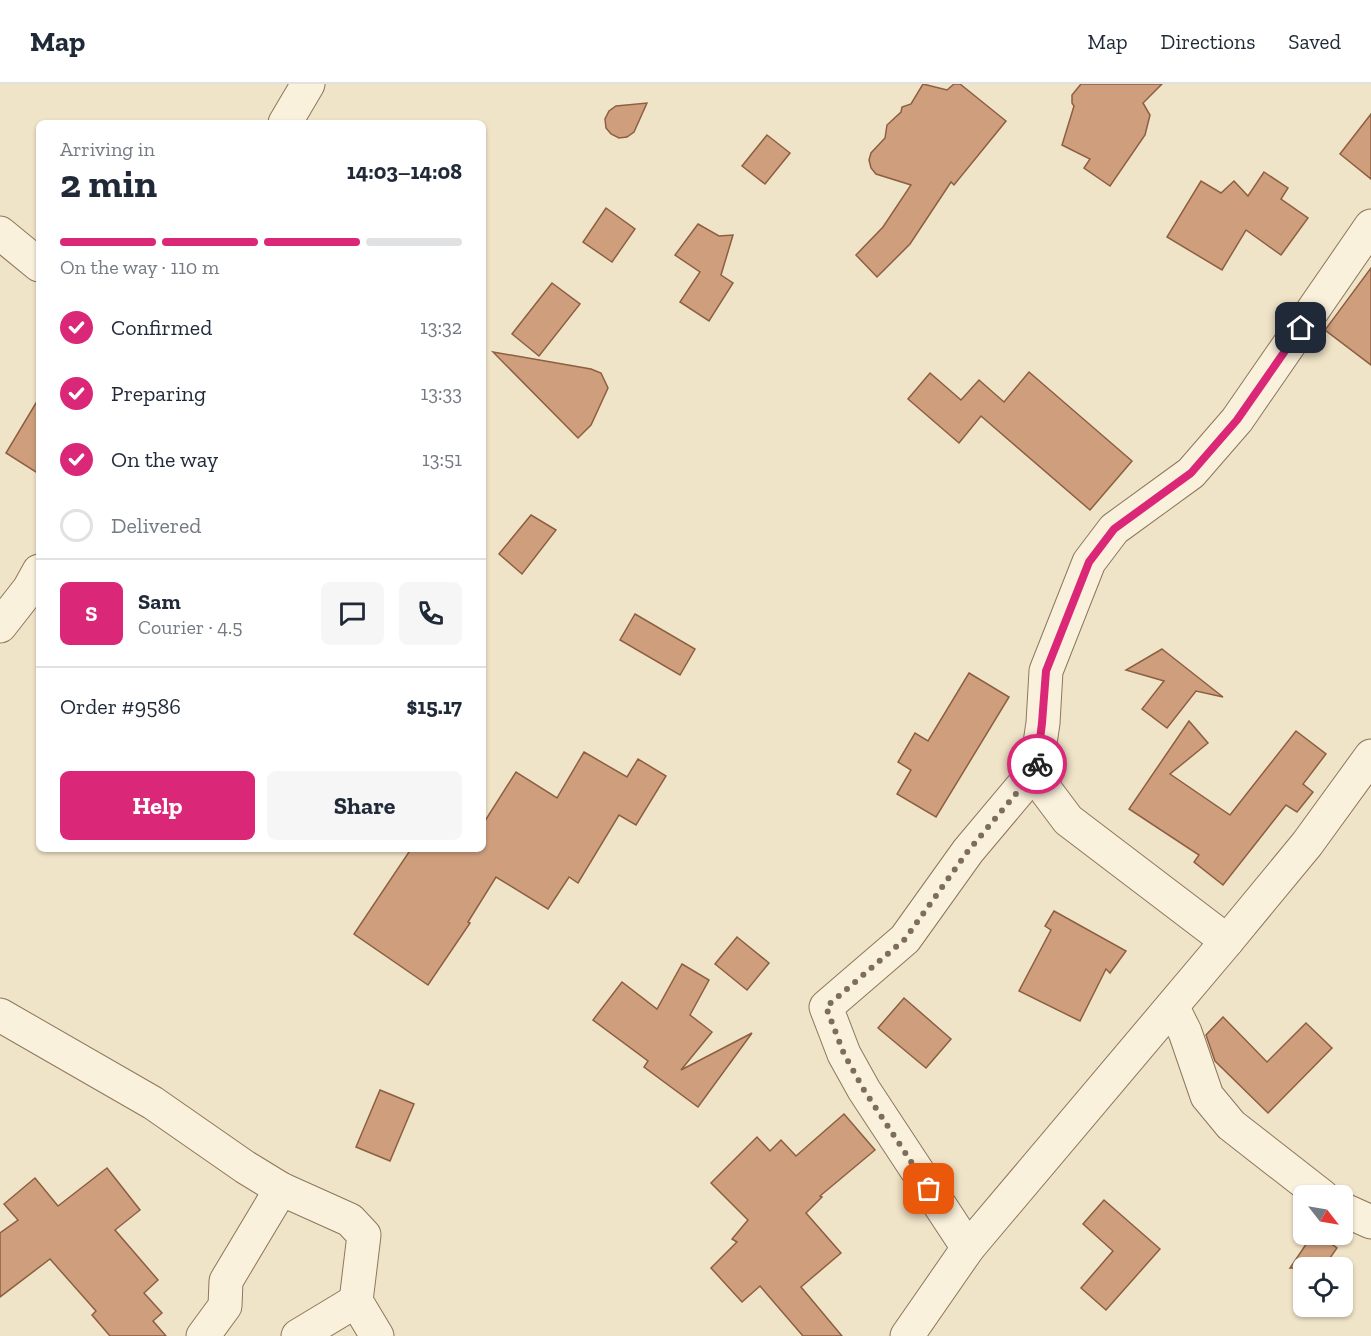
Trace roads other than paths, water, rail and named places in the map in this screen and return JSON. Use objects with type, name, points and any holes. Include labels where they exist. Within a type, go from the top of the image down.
[{"type":"street","points":[[287,120],[308,84]]},
{"type":"street","points":[[968,1248],[864,1090],[844,1054],[826,1007],[905,939],[968,851],[1036,770],[1046,671],[1089,562],[1114,529],[1191,473],[1237,420],[1371,226]]},
{"type":"street","points":[[0,233],[36,263]]},
{"type":"street","points":[[0,626],[36,576]]},
{"type":"street","points":[[906,1336],[968,1248],[1173,1008],[1307,844],[1371,756]]},
{"type":"street","points":[[1036,770],[1047,792],[1068,820],[1227,941]]},
{"type":"street","points":[[1173,1008],[1185,1032],[1207,1096],[1231,1125],[1308,1185]]},
{"type":"street","points":[[0,1016],[153,1103],[244,1167],[281,1188],[350,1220],[364,1235],[356,1301],[377,1336]]},
{"type":"street","points":[[203,1336],[225,1306],[226,1281],[281,1188]]},
{"type":"street","points":[[1353,1214],[1371,1222]]},
{"type":"street","points":[[298,1336],[356,1301]]}]
